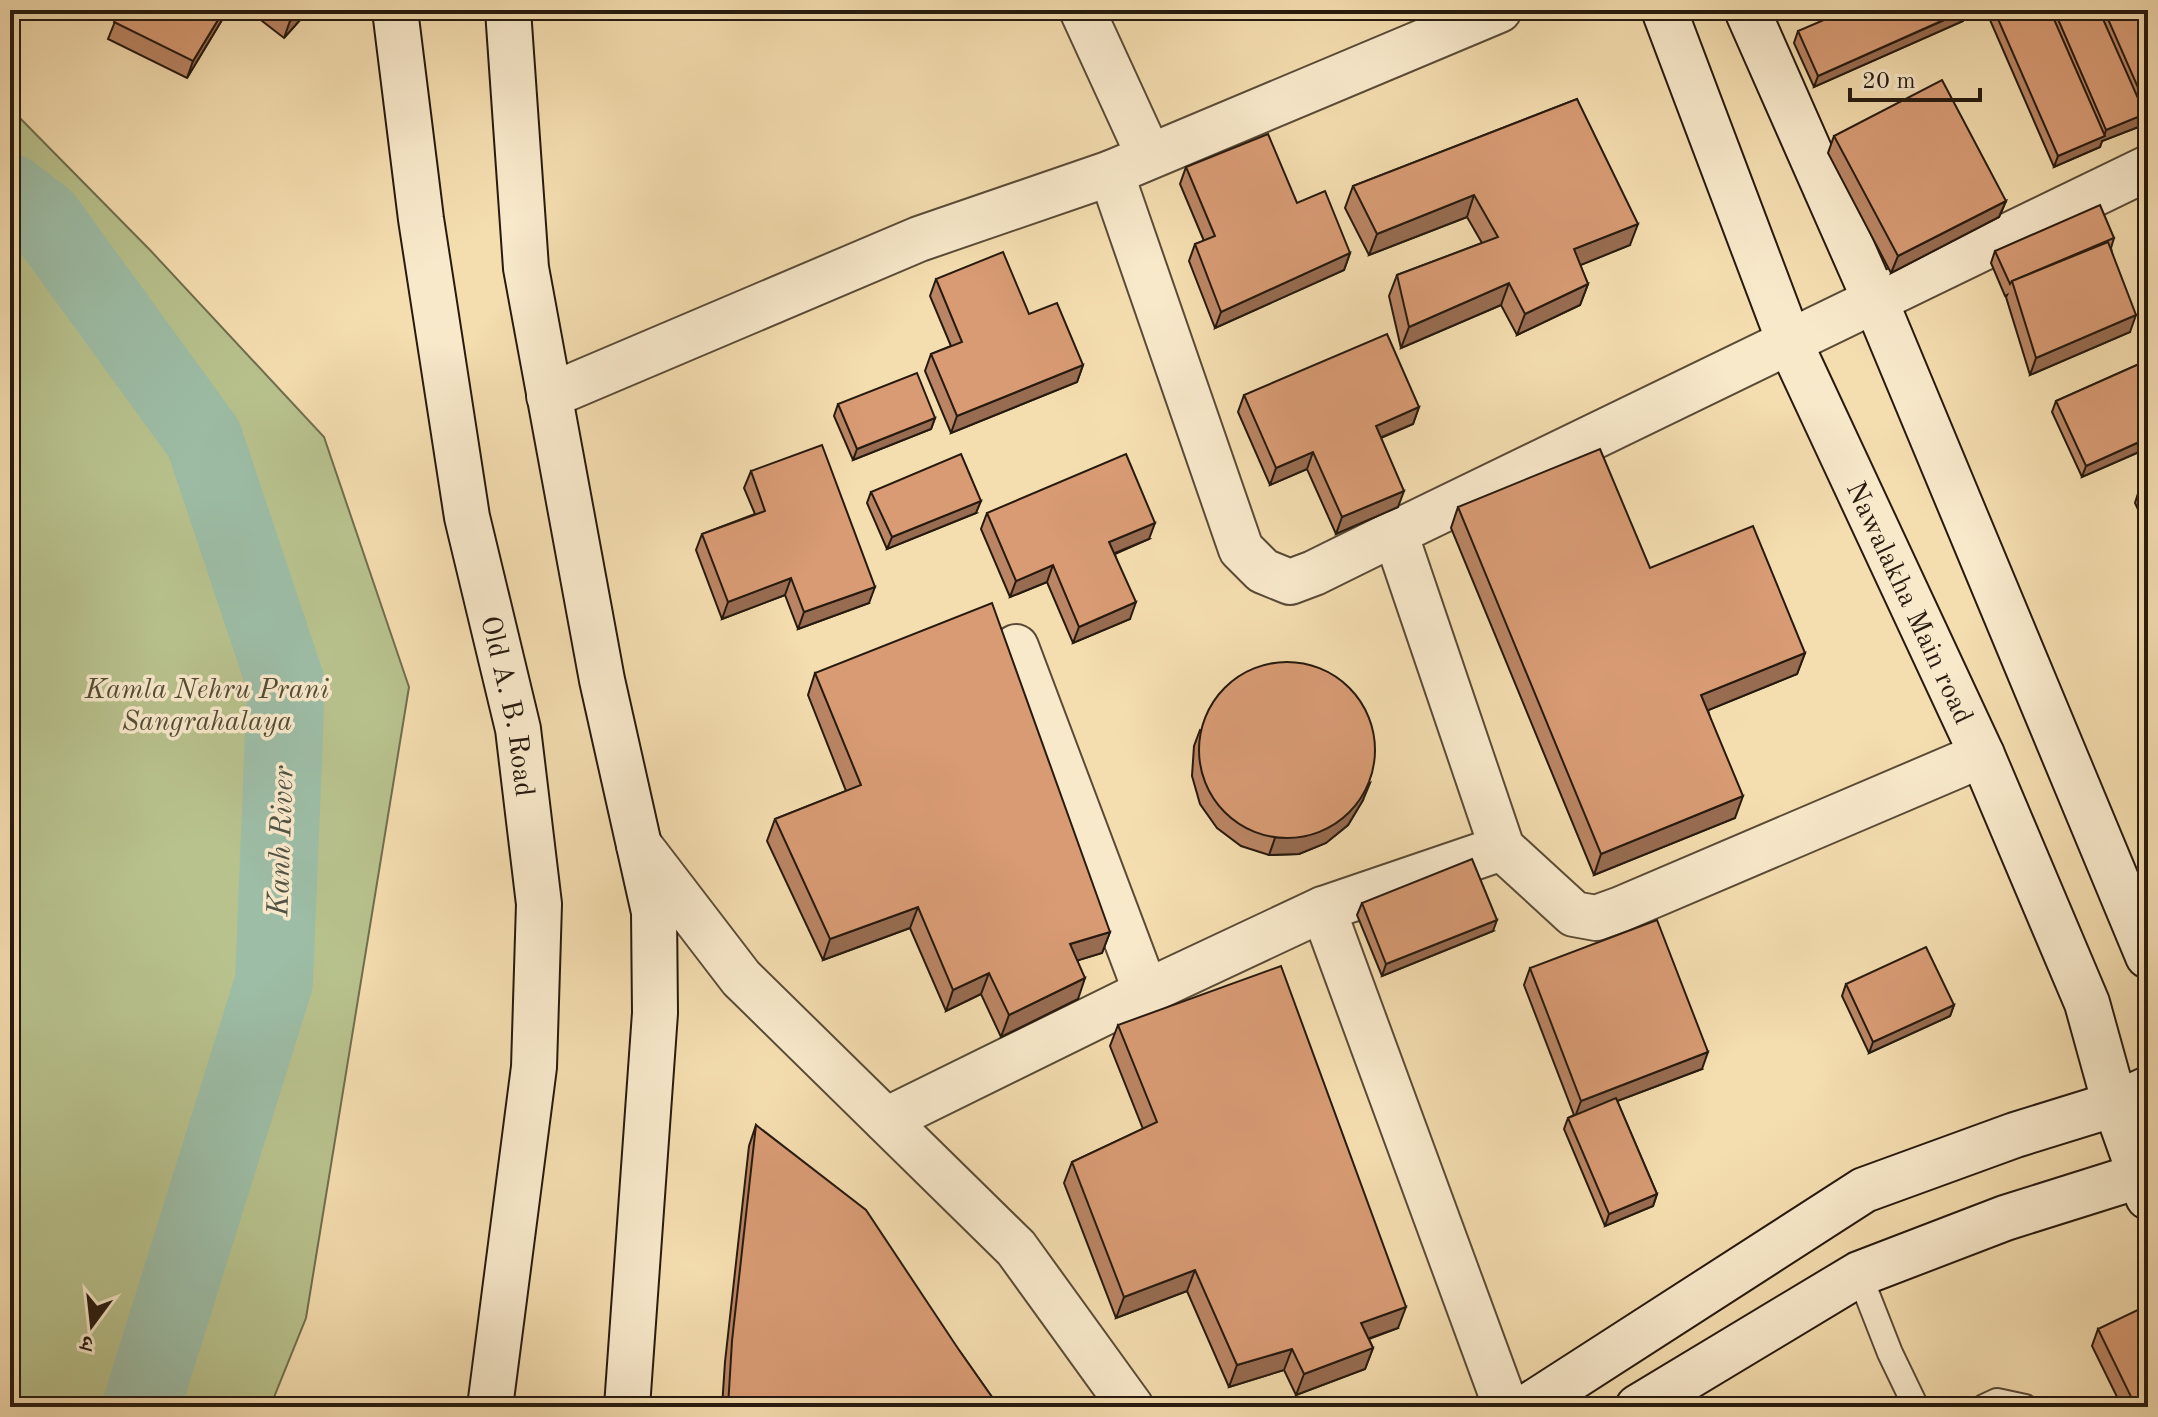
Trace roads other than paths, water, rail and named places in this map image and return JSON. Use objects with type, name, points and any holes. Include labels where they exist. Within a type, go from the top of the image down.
[{"type":"main road","points":[[508,10],[526,268],[602,680],[654,912],[655,1013],[627,1407]]},
{"type":"main road","points":[[1082,10],[1241,549],[1263,571],[1290,582],[2148,168]]},
{"type":"main road","points":[[549,396],[919,239],[1130,165],[1499,10]]},
{"type":"main road","name":"Nawalakha Main road","points":[[1664,10],[1789,341],[1982,755],[2087,1003],[2132,1096],[2145,1182]]},
{"type":"main road","points":[[1747,10],[1875,300],[2148,956]]},
{"type":"main road","name":"Old A. B. Road","points":[[390,13],[464,502],[518,729],[539,904],[534,1067],[490,1407]]},
{"type":"main road","points":[[1395,533],[1502,848],[1574,914],[1596,918],[1982,755]]},
{"type":"main road","points":[[1016,647],[1146,992]]},
{"type":"main road","points":[[639,845],[741,978],[1016,1248],[1131,1407]]},
{"type":"main road","points":[[886,1120],[1323,909],[1502,848]]},
{"type":"main road","points":[[1323,909],[1506,1407]]},
{"type":"main road","points":[[1527,1407],[1864,1190],[2132,1096]]},
{"type":"main road","points":[[1638,1407],[1835,1285],[1859,1274],[2005,1218],[2145,1182]]},
{"type":"lane","points":[[1859,1274],[1890,1353],[1916,1407]]},
{"type":"lane","points":[[1984,1407],[1997,1401],[2025,1407]]},
{"type":"waterway","name":"Kanh River","points":[[10,193],[44,219],[204,439],[286,684],[274,982],[141,1407]]},
{"type":"park label","name":"Kamla Nehru Prani Sangrahalaya","points":[[207,704]]}]
